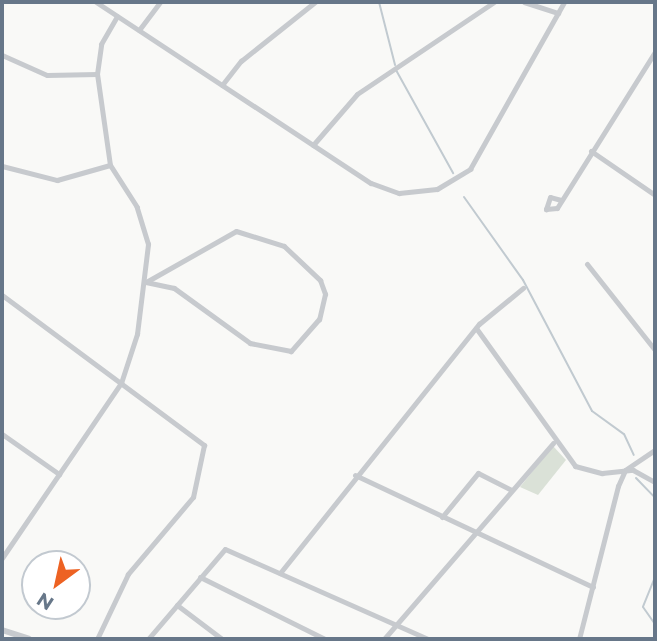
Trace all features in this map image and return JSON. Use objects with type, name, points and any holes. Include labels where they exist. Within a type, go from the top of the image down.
[{"type":"street","points":[[96,2],[383,189],[421,193],[455,181],[483,152],[564,2]]},
{"type":"street","points":[[139,30],[160,2]]},
{"type":"street","points":[[222,85],[241,61],[315,2]]},
{"type":"street","points":[[313,145],[357,94],[494,2]]},
{"type":"street","points":[[524,2],[558,13]]},
{"type":"street","points":[[2,558],[121,383],[146,282],[144,223],[110,165],[97,74],[102,44],[117,16]]},
{"type":"street","points":[[561,200],[655,52]]},
{"type":"street","points":[[2,55],[47,75],[97,74]]},
{"type":"street","points":[[591,151],[655,195]]},
{"type":"street","points":[[2,166],[57,180],[110,165]]},
{"type":"street","points":[[246,232],[268,237],[305,261],[325,294],[307,337],[280,353],[250,343],[173,288],[146,282],[216,238],[246,232]]},
{"type":"street","points":[[587,264],[655,350]]},
{"type":"street","points":[[280,573],[355,475],[476,328],[523,288]]},
{"type":"street","points":[[2,295],[205,445],[207,455],[193,498],[128,574],[97,639]]},
{"type":"street","points":[[476,328],[553,443],[591,472],[625,470],[655,482]]},
{"type":"street","points":[[2,433],[59,474]]},
{"type":"street","points":[[384,639],[553,443]]},
{"type":"street","points":[[579,639],[625,470],[655,450]]},
{"type":"street","points":[[442,517],[478,473],[511,490]]},
{"type":"street","points":[[355,475],[593,587]]},
{"type":"street","points":[[148,639],[225,549],[428,639]]},
{"type":"street","points":[[200,577],[325,639]]},
{"type":"street","points":[[177,605],[205,630],[222,639]]},
{"type":"street","points":[[2,630],[29,639]]},
{"type":"street","points":[[201,639],[205,630]]},
{"type":"shaded area","points":[[553,446],[566,460],[538,495],[520,487]]},
{"type":"waterway","points":[[379,2],[395,65]]},
{"type":"waterway","points":[[396,70],[453,173]]},
{"type":"waterway","points":[[464,197],[523,280],[592,411],[624,434],[634,455]]},
{"type":"waterway","points":[[636,478],[655,498]]},
{"type":"waterway","points":[[655,577],[643,607],[655,624]]}]
